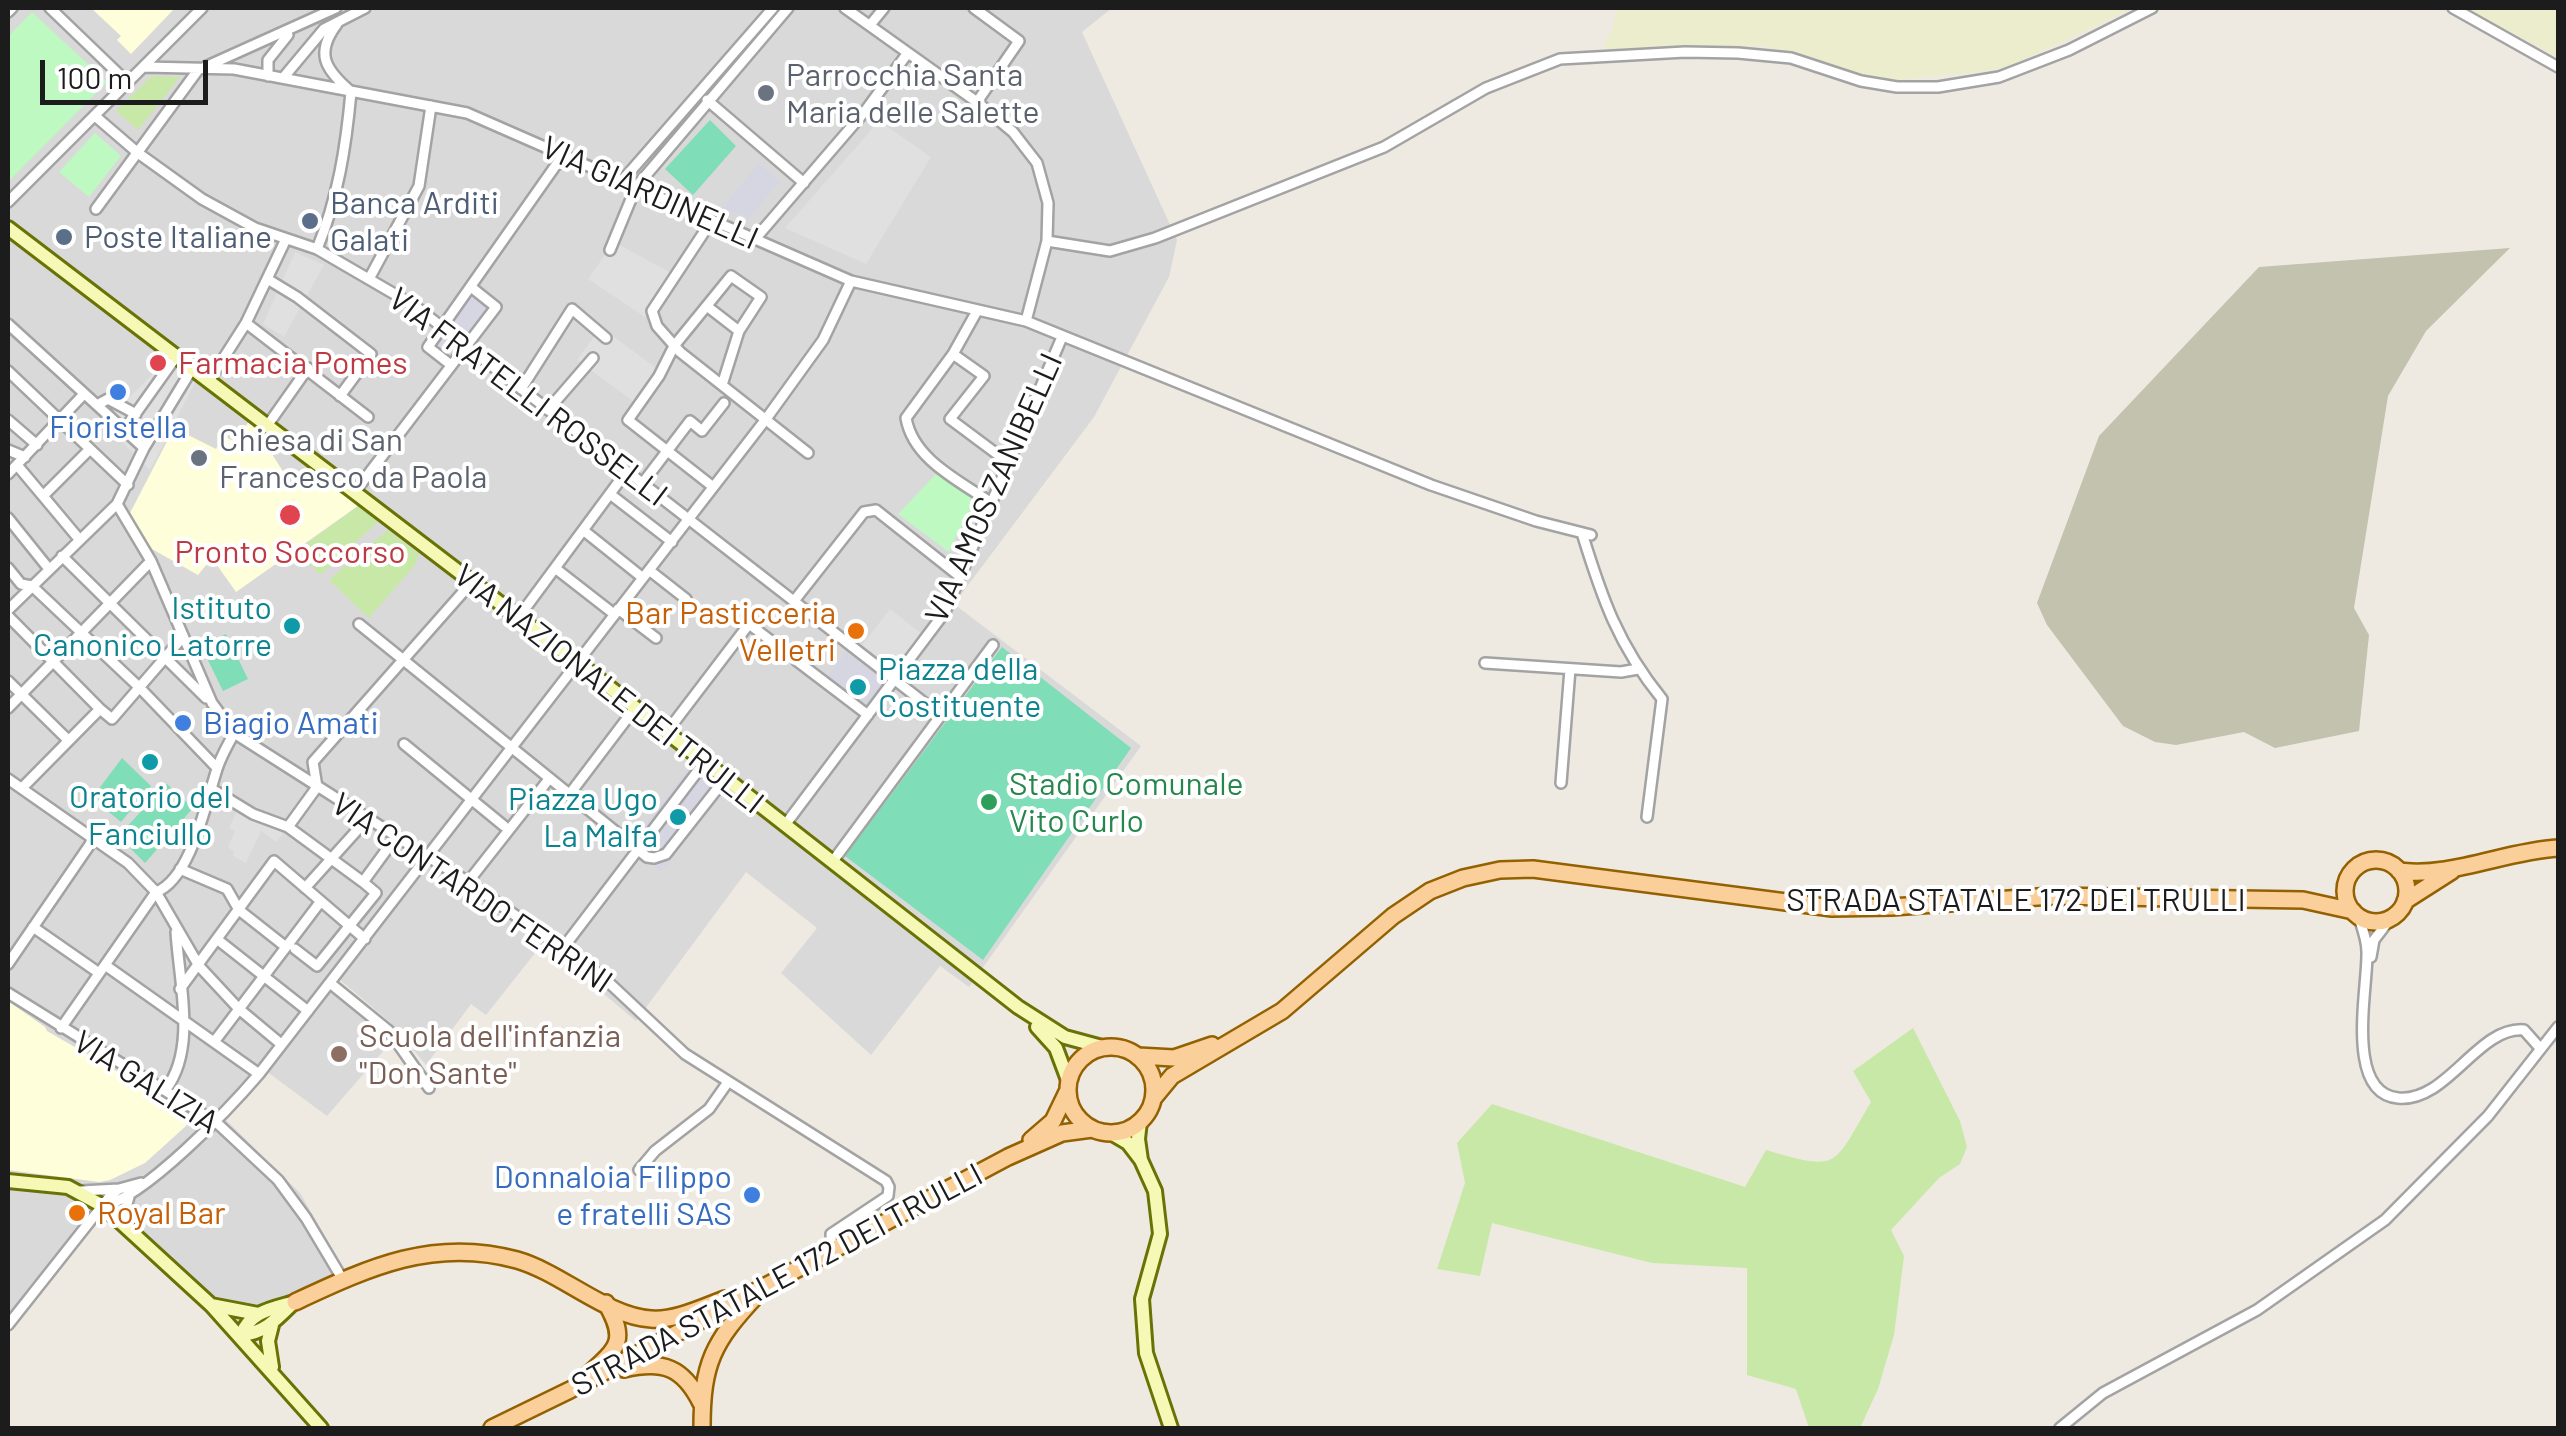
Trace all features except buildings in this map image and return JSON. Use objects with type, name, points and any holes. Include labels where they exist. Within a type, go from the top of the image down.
[{"type":"main road","points":[[2303,900],[2347,880],[2356,868],[2370,860],[2418,873],[2506,854],[2558,848]]},
{"type":"main road","points":[[2303,900],[2374,922],[2390,918],[2405,901],[2455,868]]},
{"type":"main road","name":"STRADA STATALE 172 DEI TRULLI","points":[[1140,1121],[1172,1076],[1282,1011],[1394,916],[1430,892],[1464,878],[1500,870],[1533,870],[1832,908],[1892,908],[2052,896],[2303,900]]},
{"type":"main road","points":[[2400,870],[2406,885],[2405,901]]},
{"type":"main road","points":[[2347,880],[2346,896],[2355,913]]},
{"type":"main road","name":"STRADA STATALE 172 DEI TRULLI","points":[[1008,1157],[1053,1121],[1084,1056],[1102,1047],[1120,1047],[1138,1056],[1174,1058],[1244,1034]]},
{"type":"main road","points":[[1138,1056],[1153,1080],[1153,1099]]},
{"type":"main road","points":[[1068,1085],[1072,1108],[1092,1129]]},
{"type":"main road","points":[[1111,1133],[1130,1129],[1140,1121]]},
{"type":"main road","name":"STRADA STATALE 172 DEI TRULLI","points":[[492,1428],[1008,1157],[1062,1133],[1092,1129],[1111,1133]]},
{"type":"main road","points":[[294,1302],[390,1260],[465,1252],[516,1260],[630,1314],[652,1319],[676,1316],[767,1285]]},
{"type":"main road","points":[[702,1428],[702,1402],[714,1349],[731,1323],[767,1285]]},
{"type":"main road","points":[[570,1390],[613,1352],[618,1342],[616,1320],[606,1303]]},
{"type":"main road","points":[[599,1375],[646,1364],[669,1367],[691,1382],[702,1402]]},
{"type":"street","points":[[50,8],[128,83]]},
{"type":"street","points":[[8,202],[202,8]]},
{"type":"street","points":[[96,209],[198,70],[336,8]]},
{"type":"street","points":[[622,181],[773,8]]},
{"type":"street","points":[[610,250],[636,187],[788,8]]},
{"type":"street","points":[[845,8],[976,102],[1013,132],[1037,163],[1048,203],[1047,242],[1026,321]]},
{"type":"street","points":[[870,25],[884,8]]},
{"type":"street","points":[[974,8],[1019,41],[976,102]]},
{"type":"street","points":[[1047,242],[1110,251],[1155,238],[1384,146],[1486,88],[1560,59],[1738,53],[1791,58],[1861,81],[1938,87],[1999,77],[2069,50],[2152,8]]},
{"type":"street","points":[[2453,8],[2558,67]]},
{"type":"street","points":[[282,78],[312,41],[359,9]]},
{"type":"street","points":[[317,250],[334,209],[352,92],[331,74],[324,60],[328,37],[340,20]]},
{"type":"street","points":[[268,76],[268,60],[294,30]]},
{"type":"street","points":[[755,239],[866,110],[907,54]]},
{"type":"street","name":"VIA GIARDINELLI","points":[[144,67],[234,69],[467,113],[851,281],[1026,321],[1431,485],[1586,534],[1606,610],[1638,669]]},
{"type":"street","points":[[698,93],[804,182]]},
{"type":"street","points":[[369,280],[419,186],[431,106]]},
{"type":"street","name":"VIA FRATELLI ROSSELLI","points":[[94,116],[202,199],[255,228],[317,250],[444,326],[940,714]]},
{"type":"street","points":[[451,365],[428,347],[564,156]]},
{"type":"street","points":[[712,220],[652,311],[657,326],[674,346],[808,453]]},
{"type":"street","name":"VIA NAZIONALE DEI TRULLI","points":[[8,228],[577,662],[1018,1007],[1066,1036],[1102,1047]]},
{"type":"street","points":[[209,381],[246,324],[286,239]]},
{"type":"street","points":[[712,486],[628,420],[659,376],[674,346],[730,276],[761,297],[739,331],[722,385]]},
{"type":"street","points":[[269,280],[297,296],[371,354],[340,396]]},
{"type":"street","points":[[127,1226],[125,1211],[129,1197],[217,1123],[258,1074],[672,542],[823,340],[851,281]]},
{"type":"street","points":[[354,492],[496,307],[471,287]]},
{"type":"street","points":[[708,307],[739,331]]},
{"type":"street","points":[[521,389],[572,309],[606,338]]},
{"type":"street","points":[[978,311],[953,354],[906,418],[917,447],[990,502]]},
{"type":"street","points":[[246,324],[368,417]]},
{"type":"street","points":[[9,328],[144,448]]},
{"type":"street","name":"VIA AMOS ZANIBELLI","points":[[895,680],[944,612],[1062,337]]},
{"type":"street","points":[[953,354],[984,376],[950,419],[1009,463]]},
{"type":"street","points":[[124,430],[176,357]]},
{"type":"street","points":[[548,410],[593,358]]},
{"type":"street","points":[[268,426],[308,368]]},
{"type":"street","points":[[182,638],[112,719],[8,613],[117,504],[144,448],[192,369]]},
{"type":"street","points":[[8,371],[128,485]]},
{"type":"street","points":[[8,474],[84,394]]},
{"type":"street","points":[[97,405],[108,399],[136,414]]},
{"type":"street","points":[[642,484],[690,421],[702,431],[724,402]]},
{"type":"street","points":[[8,420],[36,445]]},
{"type":"street","points":[[43,496],[90,449]]},
{"type":"street","points":[[8,450],[21,461],[43,496],[79,539]]},
{"type":"street","points":[[518,618],[626,472]]},
{"type":"street","points":[[610,494],[672,542]]},
{"type":"street","name":"VIA CONTARDO FERRINI","points":[[117,504],[151,561],[212,703],[234,733],[468,882],[604,978],[684,1054],[878,1175],[890,1187],[883,1202],[831,1234],[832,1250]]},
{"type":"street","points":[[794,601],[864,512],[876,510],[958,575]]},
{"type":"street","points":[[8,518],[49,569]]},
{"type":"street","points":[[583,530],[686,599]]},
{"type":"street","points":[[62,556],[212,703]]},
{"type":"street","points":[[8,708],[151,561]]},
{"type":"street","points":[[8,568],[21,584],[32,586],[140,688],[217,768]]},
{"type":"street","points":[[555,568],[656,638]]},
{"type":"street","points":[[288,827],[317,788],[313,762],[471,583]]},
{"type":"street","points":[[359,624],[550,780],[654,858],[666,854],[725,779]]},
{"type":"street","points":[[666,733],[749,624],[779,647]]},
{"type":"street","points":[[833,861],[993,645]]},
{"type":"street","points":[[797,660],[868,715]]},
{"type":"street","points":[[1485,663],[1621,672],[1638,669],[1662,699],[1648,817]]},
{"type":"street","points":[[1561,783],[1570,669]]},
{"type":"street","points":[[785,825],[895,680]]},
{"type":"street","points":[[8,681],[68,740]]},
{"type":"street","points":[[569,795],[636,708]]},
{"type":"street","points":[[22,788],[100,709]]},
{"type":"street","points":[[60,1028],[156,892],[166,888],[180,869],[234,733]]},
{"type":"street","points":[[404,744],[504,826]]},
{"type":"street","points":[[563,948],[704,763]]},
{"type":"street","points":[[8,779],[128,863],[156,892],[199,966],[239,1009],[281,1044]]},
{"type":"street","points":[[468,882],[550,780]]},
{"type":"street","points":[[180,869],[227,889],[240,910],[317,966],[376,893],[288,827],[254,814],[212,789]]},
{"type":"street","points":[[306,888],[369,817]]},
{"type":"street","points":[[8,964],[93,840]]},
{"type":"street","points":[[363,882],[390,845]]},
{"type":"street","points":[[180,989],[274,861],[364,939]]},
{"type":"street","points":[[214,1042],[290,948],[321,902]]},
{"type":"street","points":[[2355,913],[2365,934],[2362,1050],[2373,1082],[2395,1098],[2413,1097],[2440,1083],[2506,1033],[2524,1030],[2540,1048]]},
{"type":"street","points":[[2365,984],[2374,940],[2390,918]]},
{"type":"street","points":[[166,1089],[178,1072],[185,1021],[176,926]]},
{"type":"street","points":[[33,927],[185,1021],[258,1074]]},
{"type":"street","points":[[218,940],[308,1011]]},
{"type":"street","points":[[330,983],[389,1031],[430,1088]]},
{"type":"street","name":"VIA GALIZIA","points":[[8,992],[217,1123],[278,1180],[343,1280]]},
{"type":"street","name":"VIA NAZIONALE DEI TRULLI","points":[[1018,1007],[1056,1048],[1068,1085]]},
{"type":"street","points":[[2060,1428],[2103,1393],[2256,1310],[2385,1220],[2488,1116],[2558,1027]]},
{"type":"street","points":[[639,1170],[655,1150],[709,1109],[728,1082]]},
{"type":"street","points":[[1140,1121],[1141,1160]]},
{"type":"street","points":[[1111,1133],[1128,1143],[1141,1160],[1155,1192],[1160,1234],[1142,1299],[1146,1353],[1171,1428]]},
{"type":"street","points":[[8,1181],[81,1191],[119,1189],[143,1182]]},
{"type":"street","points":[[8,1325],[119,1189]]},
{"type":"street","points":[[81,1191],[127,1226],[211,1305],[322,1428]]},
{"type":"street","points":[[103,1206],[129,1197]]},
{"type":"street","points":[[241,1335],[246,1322],[258,1314],[294,1302]]},
{"type":"street","points":[[241,1335],[256,1334],[272,1325],[294,1302]]},
{"type":"street","points":[[211,1305],[258,1314]]},
{"type":"street","points":[[272,1325],[269,1356],[274,1374]]},
{"type":"shaded area","points":[[8,8],[1112,8],[1082,32],[1177,240],[1169,277],[1094,417],[954,604],[1141,746],[969,987],[940,966],[871,1055],[781,973],[817,928],[746,872],[636,1021],[543,943],[486,1015],[471,1004],[426,1065],[390,1022],[340,980],[330,991],[392,1041],[327,1116],[266,1071],[225,1119],[300,1193],[351,1281],[237,1341],[97,1212],[8,1331]]},
{"type":"shaded area","points":[[91,8],[175,8],[131,54],[117,40],[121,36]]},
{"type":"shaded area","points":[[1618,8],[2134,8],[2012,65],[1886,81],[1764,46],[1607,49],[1604,44]]},
{"type":"shaded area","points":[[2466,8],[2558,8],[2558,58],[2540,48]]},
{"type":"shaded area","points":[[879,121],[931,157],[866,264],[785,228]]},
{"type":"shaded area","points":[[758,163],[780,181],[750,217],[722,209]]},
{"type":"shaded area","points":[[614,242],[673,274],[645,317],[588,279]]},
{"type":"shaded area","points":[[2510,248],[2426,331],[2388,396],[2354,608],[2369,635],[2359,731],[2275,748],[2244,732],[2176,745],[2155,742],[2123,726],[2047,625],[2037,603],[2099,436],[2259,267]]},
{"type":"shaded area","points":[[295,252],[324,265],[284,337],[263,324]]},
{"type":"shaded area","points":[[473,282],[504,306],[454,371],[423,347]]},
{"type":"shaded area","points":[[601,327],[656,368],[633,401],[577,360]]},
{"type":"shaded area","points":[[169,358],[198,377],[150,470],[103,423]]},
{"type":"shaded area","points":[[249,421],[259,429],[257,436],[269,446],[295,490],[312,470],[358,506],[236,592],[212,558],[198,575],[152,549],[130,513],[174,428],[216,449],[223,436],[236,442]]},
{"type":"shaded area","points":[[890,609],[922,634],[895,670],[862,645]]},
{"type":"shaded area","name":"Piazza della Costituente","points":[[847,651],[895,689],[869,722],[822,684]]},
{"type":"shaded area","name":"Piazza Ugo La Malfa","points":[[694,761],[728,787],[662,872],[629,846]]},
{"type":"shaded area","points":[[224,789],[280,821],[276,828],[283,834],[276,842],[261,831],[246,863],[233,856],[228,847],[235,831],[229,828],[238,809],[220,800]]},
{"type":"shaded area","points":[[8,1001],[47,1031],[177,1106],[186,1113],[186,1126],[145,1163],[110,1180],[99,1182],[8,1170]]},
{"type":"green space","points":[[32,12],[107,82],[8,182],[8,37]]},
{"type":"green space","points":[[152,76],[180,77],[138,130],[116,111]]},
{"type":"green space","points":[[710,120],[736,146],[693,195],[665,169]]},
{"type":"green space","points":[[95,133],[121,156],[89,197],[59,172]]},
{"type":"green space","points":[[938,472],[974,500],[949,552],[898,514]]},
{"type":"green space","points":[[358,506],[379,521],[320,575],[298,550]]},
{"type":"green space","points":[[388,530],[419,554],[415,565],[369,618],[329,580]]},
{"type":"green space","points":[[226,634],[248,679],[223,691],[201,646]]},
{"type":"green space","name":"Stadio Comunale Vito Curlo","points":[[1002,647],[1131,748],[983,960],[845,856]]},
{"type":"green space","points":[[122,758],[151,786],[121,822],[92,798]]},
{"type":"green space","points":[[167,784],[193,808],[145,863],[118,836]]},
{"type":"green space","points":[[1913,1028],[1960,1121],[1967,1147],[1960,1164],[1939,1178],[1891,1230],[1904,1256],[1894,1335],[1878,1389],[1860,1428],[1809,1428],[1796,1389],[1747,1375],[1747,1268],[1652,1263],[1492,1223],[1480,1276],[1437,1269],[1465,1183],[1457,1143],[1492,1104],[1745,1187],[1766,1150],[1822,1162],[1840,1152],[1871,1102],[1853,1071]]},
{"type":"place","name":"Parrocchia Santa Maria delle Salette","points":[[766,93]]},
{"type":"place","name":"Banca Arditi Galati","points":[[310,221]]},
{"type":"place","name":"Poste Italiane","points":[[64,237]]},
{"type":"place","name":"Farmacia Pomes","points":[[158,363]]},
{"type":"place","name":"Fioristella","points":[[118,392]]},
{"type":"place","name":"Chiesa di San Francesco da Paola","points":[[199,458]]},
{"type":"place","name":"Pronto Soccorso","points":[[290,515]]},
{"type":"place","name":"Istituto Canonico Latorre","points":[[292,626]]},
{"type":"place","name":"Bar Pasticceria Velletri","points":[[856,631]]},
{"type":"place","name":"Piazza della Costituente","points":[[858,687]]},
{"type":"place","name":"Biagio Amati","points":[[183,723]]},
{"type":"place","name":"Oratorio del Fanciullo","points":[[150,762]]},
{"type":"place","name":"Stadio Comunale Vito Curlo","points":[[989,802]]},
{"type":"place","name":"Piazza Ugo La Malfa","points":[[678,817]]},
{"type":"place","name":"Scuola dell'infanzia \"Don Sante\"","points":[[339,1054]]},
{"type":"place","name":"Donnaloia Filippo e fratelli SAS","points":[[752,1195]]},
{"type":"place","name":"Royal Bar","points":[[77,1213]]}]
